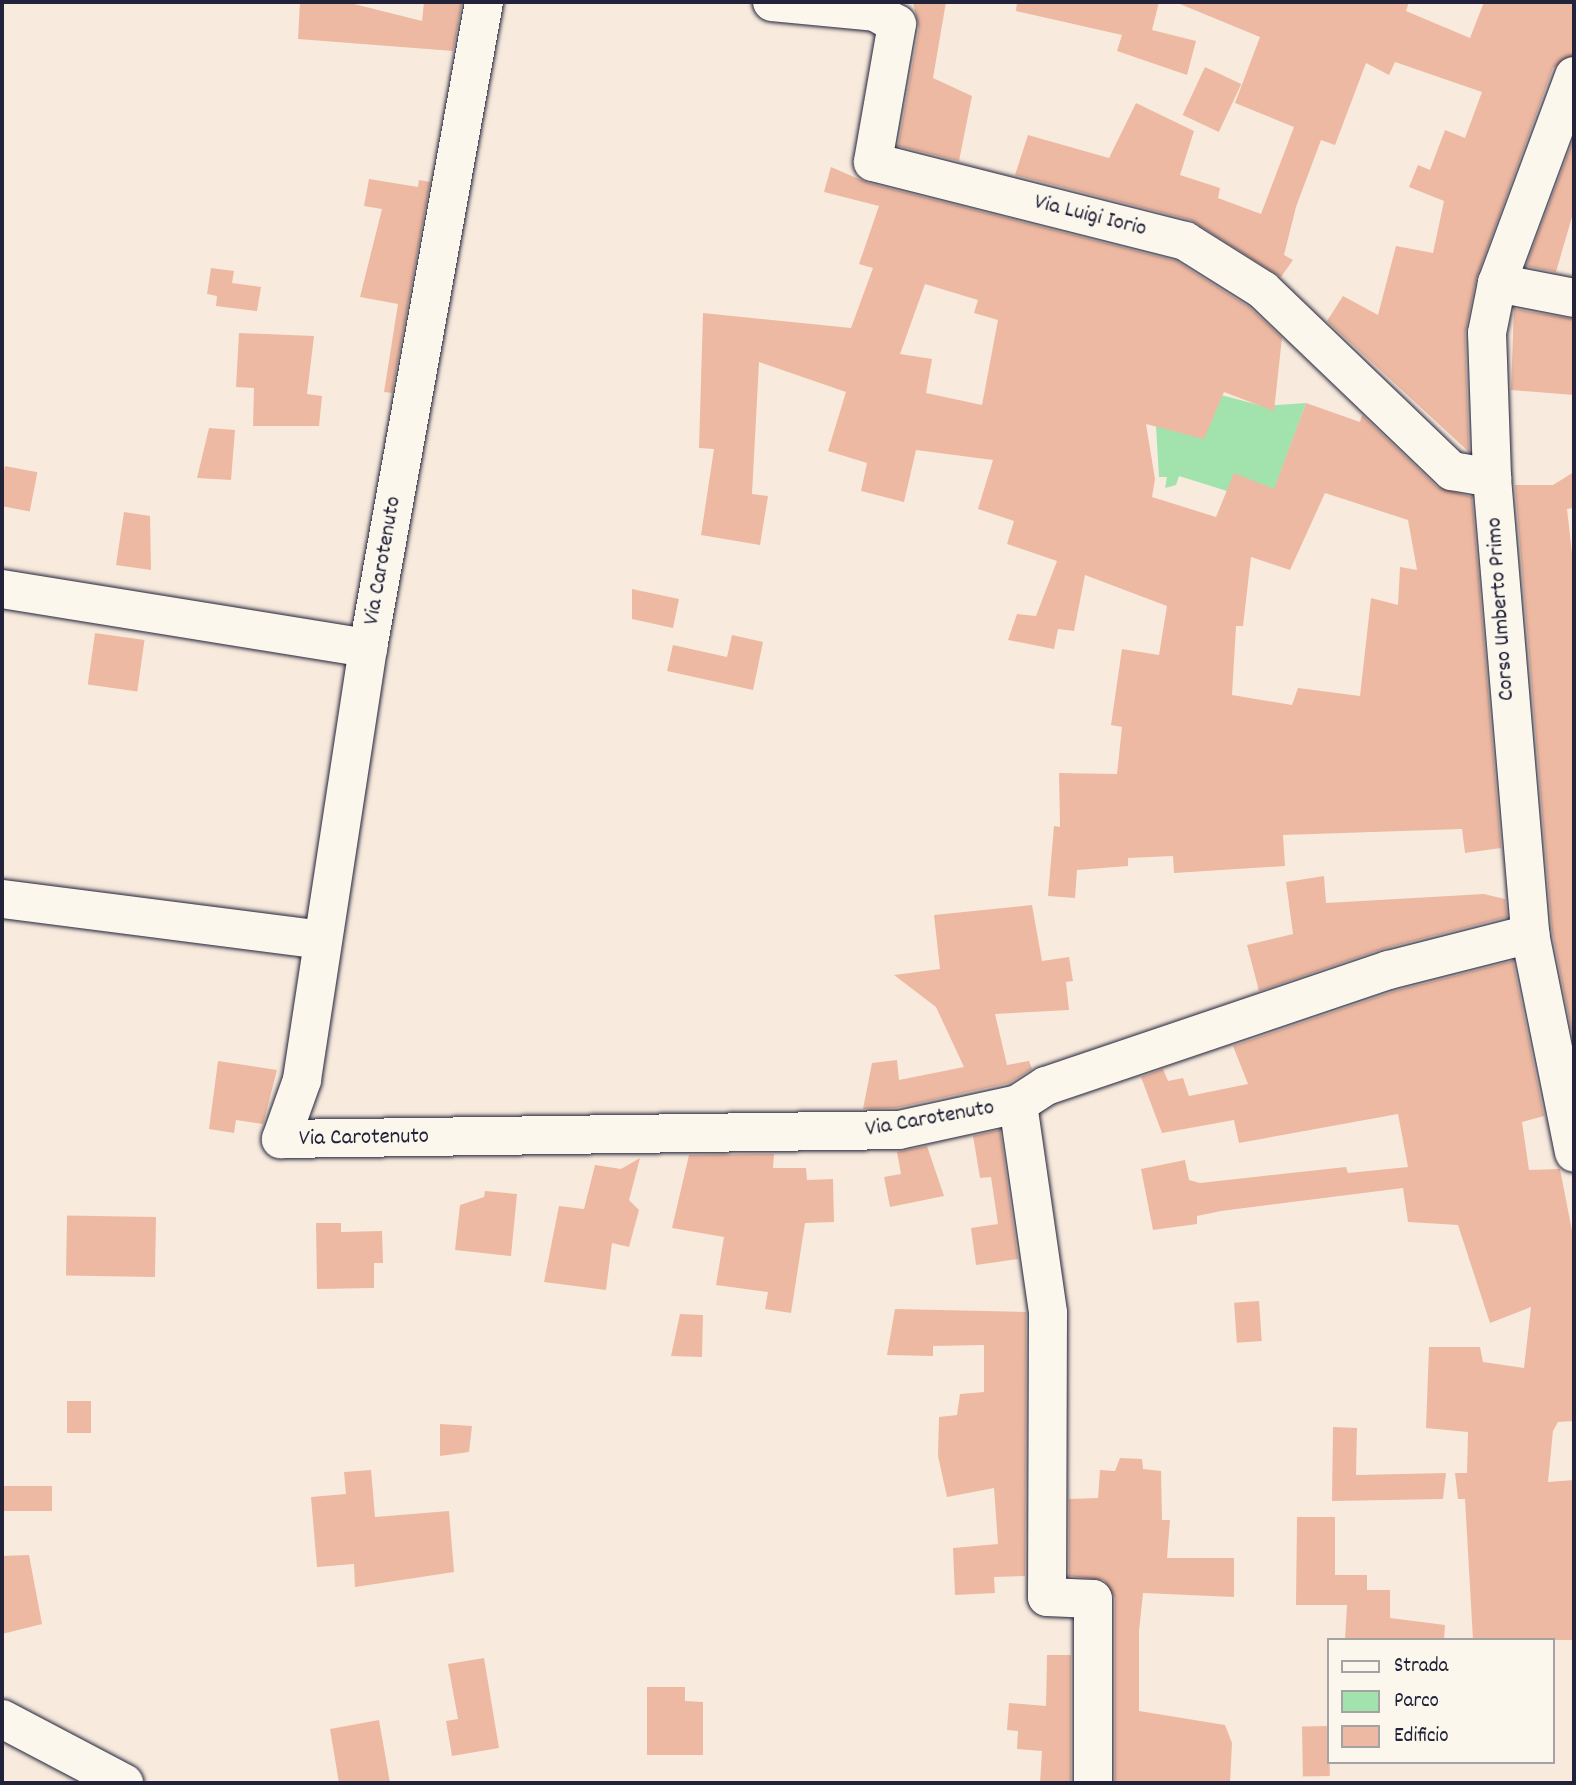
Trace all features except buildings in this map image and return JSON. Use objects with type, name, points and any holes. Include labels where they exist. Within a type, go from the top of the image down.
[{"type":"street","name":"Via Carotenuto","points":[[484,2],[368,648],[320,940],[302,1080],[282,1139],[856,1134],[1018,1104],[1046,1086],[1389,970],[1530,934]]},
{"type":"street","name":"Via Luigi Iorio","points":[[772,2],[875,12],[897,24],[873,162],[1185,241],[1263,290],[1452,471],[1492,478]]},
{"type":"street","name":"Corso Umberto Primo","points":[[1574,76],[1497,283],[1488,333],[1492,478],[1530,934],[1574,1153]]},
{"type":"street","points":[[1497,283],[1574,298]]},
{"type":"street","points":[[2,589],[368,648]]},
{"type":"street","points":[[2,899],[320,940]]},
{"type":"street","points":[[1018,1104],[1048,1313],[1047,1597],[1093,1599],[1093,1783]]},
{"type":"street","points":[[2,1719],[124,1783]]},
{"type":"green space","points":[[1221,395],[1263,406],[1306,403],[1250,556],[1227,491],[1179,476],[1176,485],[1165,488],[1167,477],[1159,477],[1156,426],[1205,436]]}]
